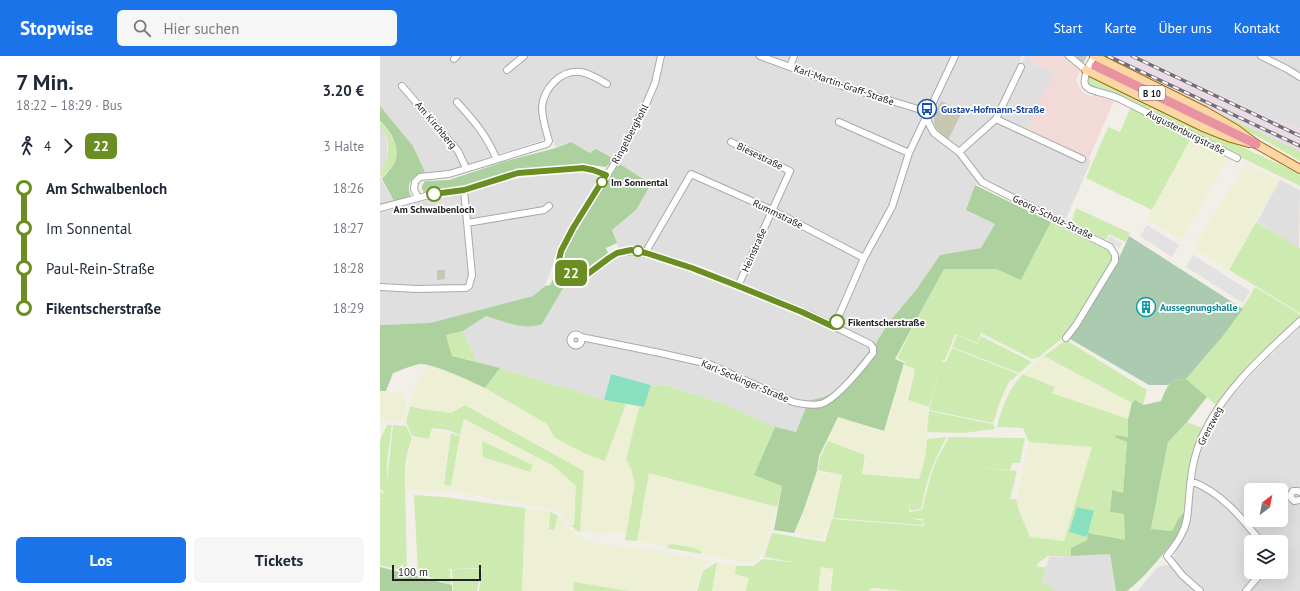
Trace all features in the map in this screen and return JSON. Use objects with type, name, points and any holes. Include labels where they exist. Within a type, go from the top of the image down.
[{"type":"highway","name":"B 10","points":[[1096,66],[1256,144]]},
{"type":"main road","points":[[1094,56],[1205,111],[1230,125],[1256,144]]},
{"type":"main road","points":[[1086,70],[1203,127],[1231,138],[1256,144]]},
{"type":"main road","name":"B 10","points":[[1256,144],[1300,169]]},
{"type":"street","points":[[507,70],[524,56]]},
{"type":"street","name":"Ringelberghohl","points":[[646,253],[631,250],[617,253],[585,276],[578,276],[565,269],[559,260],[561,251],[573,228],[621,153],[646,104],[655,83],[661,56]]},
{"type":"street","name":"Karl-Martin-Graff-Straße","points":[[760,56],[842,86],[928,112]]},
{"type":"street","points":[[790,67],[794,56]]},
{"type":"street","points":[[646,253],[692,268],[738,286],[802,312],[834,327],[864,258],[892,207],[909,153],[955,56]]},
{"type":"street","points":[[1069,56],[1086,70],[1094,56]]},
{"type":"street","points":[[1261,56],[1300,77]]},
{"type":"street","points":[[959,152],[996,119],[1021,67]]},
{"type":"street","name":"Augustenburgstraße","points":[[1086,70],[1084,83],[1092,91],[1120,98],[1237,158]]},
{"type":"street","points":[[418,198],[414,189],[415,182],[420,177],[449,174],[496,158],[547,144],[549,141],[543,116],[544,99],[550,86],[563,75],[579,72],[588,74],[607,84]]},
{"type":"street","name":"Am Kirchberg","points":[[402,86],[458,151],[466,168]]},
{"type":"street","points":[[457,102],[490,143],[496,158]]},
{"type":"street","name":"Georg-Scholz-Straße","points":[[928,112],[928,122],[934,133],[959,152],[982,182],[1106,244],[1113,251],[1115,256],[1111,267],[1076,325],[1066,338]]},
{"type":"street","points":[[996,119],[1082,159]]},
{"type":"street","points":[[839,122],[909,153]]},
{"type":"street","name":"Biesestraße","points":[[731,142],[790,171]]},
{"type":"street","points":[[380,208],[418,198],[464,190],[518,173],[583,168],[606,175]]},
{"type":"street","name":"Heinstraße","points":[[738,286],[790,171]]},
{"type":"street","name":"Rummstraße","points":[[646,253],[691,174],[772,210],[864,258]]},
{"type":"street","points":[[380,287],[417,289],[468,287],[471,284],[472,275],[464,190]]},
{"type":"street","points":[[467,223],[544,210],[549,206]]},
{"type":"street","name":"Grenzweg","points":[[1200,591],[1182,575],[1167,556],[1182,534],[1187,514],[1191,481],[1201,440],[1221,403],[1269,350],[1300,321]]},
{"type":"street","name":"Karl-Seckinger-Straße","points":[[581,338],[709,364],[793,402],[813,405],[821,404],[833,397],[873,353],[873,348],[870,344],[834,327]]},
{"type":"street","points":[[1191,481],[1217,495],[1241,517],[1256,535]]},
{"type":"street","points":[[1300,492],[1293,491],[1290,496],[1294,501],[1300,500]]},
{"type":"street","points":[[1246,591],[1256,579]]},
{"type":"shaded area","points":[[380,56],[1022,56],[1019,63],[1021,64],[1025,56],[1029,56],[1033,64],[1054,73],[1051,141],[1089,158],[1090,163],[1065,220],[986,183],[975,185],[995,224],[981,248],[940,255],[916,290],[889,322],[876,343],[837,390],[824,397],[807,401],[796,432],[778,429],[719,402],[664,384],[656,386],[611,374],[604,400],[477,362],[463,331],[486,316],[521,326],[542,324],[568,280],[579,282],[588,280],[610,261],[621,255],[612,230],[636,210],[618,163],[614,159],[590,153],[571,142],[556,148],[552,137],[444,172],[425,172],[413,146],[380,106]]},
{"type":"shaded area","points":[[1029,56],[1065,56],[1081,70],[1076,80],[1082,92],[1092,97],[1094,93],[1115,99],[1089,158],[1051,141],[1048,142],[1027,131],[1053,73],[1033,64]]},
{"type":"shaded area","points":[[1102,56],[1137,56],[1271,119],[1300,129],[1300,151],[1172,91]]},
{"type":"shaded area","points":[[1137,56],[1300,56],[1300,129],[1271,119]]},
{"type":"shaded area","points":[[941,101],[962,112],[948,140],[936,128],[934,122],[934,115]]},
{"type":"shaded area","points":[[380,128],[384,131],[387,140],[387,154],[385,166],[380,174]]},
{"type":"shaded area","points":[[1191,138],[1229,157],[1181,240],[1147,220]]},
{"type":"shaded area","points":[[1245,164],[1280,180],[1228,270],[1194,248]]},
{"type":"shaded area","points":[[593,172],[603,178],[558,250],[545,286],[533,296],[430,323],[380,325],[380,177],[397,207],[445,196],[458,195],[519,178]]},
{"type":"shaded area","points":[[1280,180],[1300,190],[1299,248],[1257,222]]},
{"type":"shaded area","points":[[1147,225],[1179,245],[1172,257],[1140,236]]},
{"type":"shaded area","points":[[1110,236],[1122,243],[1119,248],[1107,242]]},
{"type":"shaded area","points":[[1193,255],[1250,291],[1243,303],[1186,267]]},
{"type":"shaded area","points":[[437,270],[445,270],[445,279],[437,280]]},
{"type":"shaded area","points":[[1300,327],[1300,591],[1137,591],[1157,568],[1168,565],[1172,567],[1175,561],[1174,557],[1176,548],[1185,536],[1189,524],[1199,456],[1211,427],[1224,404],[1269,356],[1273,354],[1277,348]]},
{"type":"shaded area","points":[[1044,356],[1132,403],[1128,419],[1052,392],[1054,387],[1023,373]]},
{"type":"shaded area","points":[[429,365],[464,378],[485,388],[547,424],[555,438],[605,461],[626,404],[639,407],[626,460],[631,469],[635,483],[627,530],[604,534],[580,532],[585,471],[465,404],[451,413],[422,409],[410,405],[418,380]]},
{"type":"shaded area","points":[[904,366],[914,370],[906,400],[928,408],[924,458],[919,478],[862,473],[866,455],[827,440],[838,417],[885,433]]},
{"type":"shaded area","points":[[380,392],[403,392],[407,402],[403,419],[399,422],[380,421]]},
{"type":"shaded area","points":[[464,420],[554,466],[576,487],[573,524],[571,525],[557,511],[450,491]]},
{"type":"shaded area","points":[[433,430],[450,435],[443,484],[449,486],[448,493],[406,490],[406,476],[410,446],[413,437],[430,440]]},
{"type":"shaded area","points":[[1029,442],[1092,447],[1064,541],[1030,537],[1019,511],[1016,499]]},
{"type":"shaded area","points":[[817,471],[841,475],[831,518],[822,538],[794,533]]},
{"type":"shaded area","points":[[649,473],[777,507],[763,552],[757,559],[750,562],[740,562],[708,555],[695,548],[673,543],[663,546],[637,541]]},
{"type":"shaded area","points":[[525,508],[550,512],[549,529],[554,530],[558,516],[575,534],[581,538],[596,543],[665,552],[707,560],[707,562],[700,574],[695,591],[628,591],[574,582],[573,591],[522,591]]},
{"type":"shaded area","points":[[1110,554],[1116,591],[1054,591],[1053,587],[1042,583],[1049,557]]},
{"type":"shaded area","points":[[717,562],[736,566],[735,574],[750,578],[746,591],[712,591]]},
{"type":"shaded area","points":[[821,567],[833,569],[831,591],[818,591]]},
{"type":"shaded area","points":[[868,588],[874,588],[905,591],[871,591]]},
{"type":"green space","points":[[1090,76],[1300,174],[1300,186],[1116,94],[1093,88],[1088,84],[1088,77]]},
{"type":"green space","points":[[1172,91],[1300,151],[1300,161],[1268,142]]},
{"type":"green space","points":[[380,106],[413,146],[425,172],[413,178],[409,184],[411,196],[394,201],[382,179],[394,164],[397,152],[391,135],[380,121]]},
{"type":"green space","points":[[1131,107],[1191,138],[1152,210],[1086,178],[1108,127],[1120,132]]},
{"type":"green space","points":[[380,122],[391,135],[397,152],[394,164],[382,178],[380,175],[387,157],[388,144],[387,138],[380,128]]},
{"type":"green space","points":[[571,142],[590,153],[596,149],[614,159],[606,167],[590,165],[517,170],[463,187],[424,192],[422,189],[425,181],[449,180],[506,161],[556,148]]},
{"type":"green space","points":[[618,163],[651,184],[636,210],[612,230],[617,243],[606,248],[608,253],[583,271],[576,269],[567,264],[564,258],[566,248]]},
{"type":"green space","points":[[975,185],[1051,222],[1021,280],[996,269],[944,269],[895,359],[904,363],[884,431],[838,417],[819,456],[817,471],[794,533],[774,530],[782,486],[754,475],[775,427],[796,432],[807,401],[824,397],[837,390],[876,343],[889,322],[916,290],[940,255],[981,248],[995,224],[966,210]]},
{"type":"green space","points":[[1076,208],[1130,233],[1126,242],[1109,234],[1106,240],[1071,223]]},
{"type":"green space","points":[[1051,222],[1109,251],[1113,258],[1070,332],[1039,357],[1032,359],[981,333],[977,343],[955,334],[945,360],[942,361],[967,368],[946,362],[952,348],[1018,374],[1010,380],[1001,399],[993,423],[929,410],[941,364],[929,407],[908,400],[915,369],[904,365],[905,362],[897,358],[944,268],[996,269],[1021,280]]},
{"type":"green space","points":[[1256,222],[1300,248],[1300,313],[1229,270]]},
{"type":"green space","points":[[1129,236],[1243,309],[1222,337],[1186,379],[1176,380],[1168,385],[1149,385],[1070,339],[1119,258]]},
{"type":"green space","points":[[556,273],[568,280],[542,324],[535,326],[521,326],[486,316],[463,331],[446,335],[452,356],[500,368],[485,388],[434,366],[420,364],[410,366],[393,373],[386,391],[380,391],[380,325],[430,323],[533,296],[545,286],[550,285]]},
{"type":"green space","points":[[1255,287],[1300,314],[1300,318],[1257,360],[1216,405],[1186,379],[1223,335],[1240,312]]},
{"type":"green space","points":[[463,331],[477,362],[452,356],[446,335]]},
{"type":"green space","points":[[957,335],[977,344],[981,336],[1032,362],[1019,373],[952,347]]},
{"type":"green space","points":[[1066,340],[1147,390],[1143,405],[1135,400],[1132,403],[1044,356]]},
{"type":"green space","points":[[500,368],[604,400],[626,404],[605,461],[586,454],[555,438],[547,424],[485,388]]},
{"type":"green space","points":[[611,374],[651,385],[644,407],[604,400]]},
{"type":"green space","points":[[1023,374],[1055,387],[1052,393],[1128,419],[1128,437],[1116,435],[1116,437],[1127,442],[1123,493],[1112,490],[1110,512],[1124,514],[1125,541],[1088,533],[1094,512],[1069,532],[1087,537],[1087,540],[1071,548],[1071,556],[1048,556],[1038,563],[1037,567],[1046,567],[1042,583],[1053,587],[1054,591],[905,591],[869,588],[871,591],[831,591],[833,569],[821,567],[818,591],[746,591],[749,578],[735,574],[736,566],[753,566],[763,559],[798,563],[764,557],[772,533],[825,542],[832,519],[924,526],[923,519],[909,518],[923,521],[922,525],[833,518],[842,475],[818,470],[820,457],[828,441],[865,455],[862,474],[919,479],[915,510],[910,510],[909,502],[909,512],[922,510],[930,478],[937,459],[949,437],[1025,438],[1020,463],[1012,463],[1010,470],[958,466],[1017,471],[1010,499],[1016,499],[1019,511],[1030,537],[1064,541],[1092,447],[1029,442],[1023,428],[997,427],[1007,398],[1018,379]]},
{"type":"green space","points":[[1186,379],[1207,397],[1187,422],[1168,442],[1151,529],[1172,531],[1178,519],[1185,511],[1182,525],[1169,546],[1140,579],[1127,591],[1116,591],[1110,554],[1071,556],[1071,548],[1087,540],[1088,533],[1125,540],[1124,514],[1110,512],[1112,490],[1123,493],[1127,442],[1115,437],[1116,435],[1128,437],[1128,419],[1132,403],[1135,400],[1143,405],[1161,401],[1169,384]]},
{"type":"green space","points":[[663,384],[719,402],[775,427],[754,475],[782,486],[777,507],[649,473],[637,541],[625,540],[635,483],[631,469],[626,460],[639,407],[644,407],[651,385],[656,386]]},
{"type":"green space","points":[[465,405],[584,471],[580,532],[571,525],[574,525],[576,486],[554,466],[464,419],[460,435],[448,430],[432,428],[429,439],[412,436],[406,422],[410,406],[451,413]]},
{"type":"green space","points":[[929,411],[993,424],[995,429],[963,433],[927,432]]},
{"type":"green space","points":[[1187,422],[1202,428],[1188,477],[1185,511],[1178,519],[1172,531],[1151,530],[1168,441]]},
{"type":"green space","points":[[387,425],[392,425],[387,463],[387,482],[393,425],[406,426],[412,438],[406,460],[404,482],[407,572],[380,565],[380,499],[384,499],[380,498],[380,492],[384,493],[380,489],[380,440]]},
{"type":"green space","points":[[451,433],[460,436],[451,486],[444,484]]},
{"type":"green space","points":[[947,437],[937,455],[925,489],[921,509],[915,510],[919,479],[925,458],[927,439]]},
{"type":"green space","points":[[482,441],[533,465],[530,472],[483,457]]},
{"type":"green space","points":[[414,495],[444,497],[525,508],[522,591],[479,591],[482,568],[446,569],[450,570],[451,584],[418,574]]},
{"type":"green space","points":[[1077,507],[1094,511],[1087,537],[1069,532]]},
{"type":"green space","points":[[550,512],[558,516],[554,530],[549,529]]},
{"type":"green space","points":[[673,544],[695,548],[702,552],[702,554],[668,548],[667,545]]},
{"type":"green space","points":[[717,562],[712,591],[697,591],[703,571]]},
{"type":"green space","points":[[380,567],[452,585],[452,591],[380,591]]},
{"type":"green space","points":[[452,569],[481,569],[477,591],[453,591]]},
{"type":"green space","points":[[574,582],[628,591],[573,591]]},
{"type":"tunnel","points":[[1077,56],[1096,66]]},
{"type":"railway","points":[[1108,56],[1300,146]]},
{"type":"railway","points":[[1132,56],[1300,136]]},
{"type":"bus line","name":"22","points":[[434,194],[464,190],[518,173],[583,168],[601,172],[606,175],[573,228],[561,251],[559,260],[565,269],[571,273],[578,276],[585,276],[617,253],[631,250],[657,256],[704,272],[802,312],[834,327],[837,322]]},
{"type":"place","name":"Gustav-Hofmann-Straße","points":[[927,109]]},
{"type":"place","name":"Im Sonnental","points":[[602,182]]},
{"type":"place","name":"Am Schwalbenloch","points":[[434,194]]},
{"type":"place","name":"Aussegnungshalle","points":[[1146,307]]},
{"type":"place","name":"Fikentscherstraße","points":[[837,322]]}]
